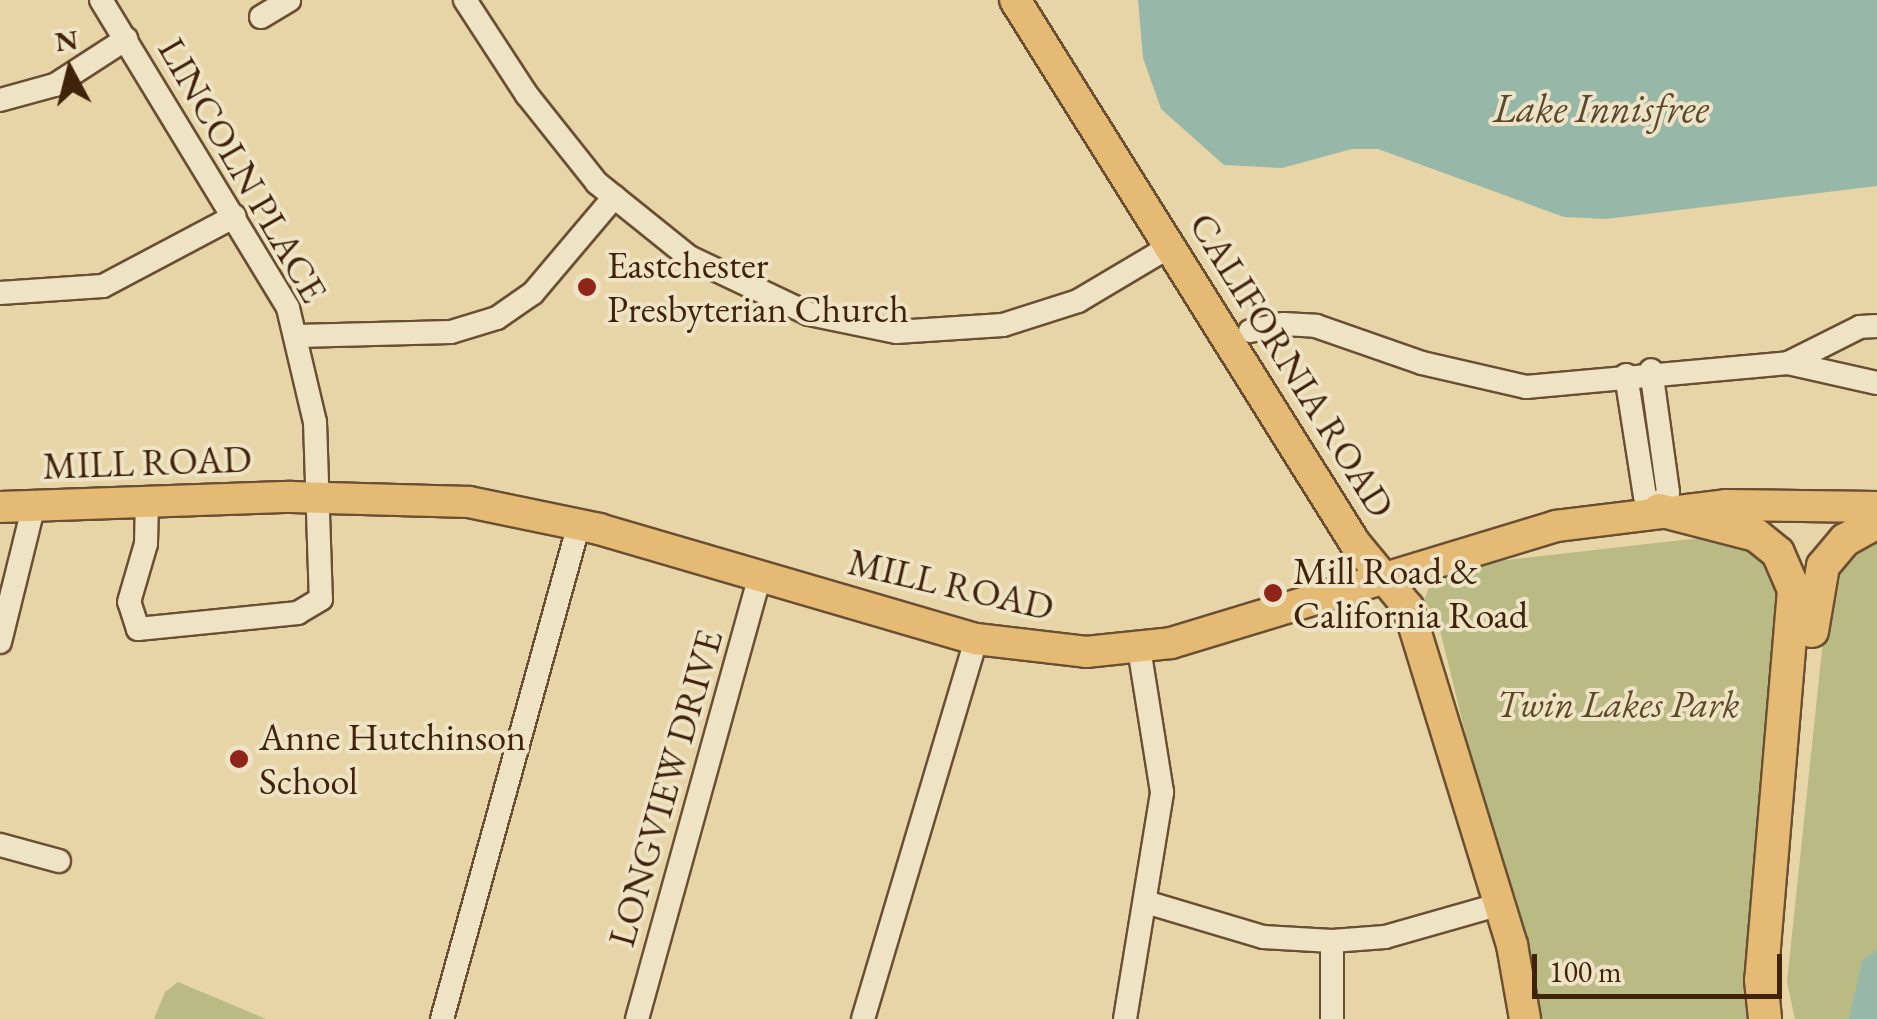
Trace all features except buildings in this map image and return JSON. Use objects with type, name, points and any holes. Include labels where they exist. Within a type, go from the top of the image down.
[{"type":"highway","points":[[1784,1019],[1780,961],[1818,580],[1840,544],[1875,509]]},
{"type":"highway","points":[[1659,510],[1756,535],[1786,566],[1794,590],[1761,980],[1765,1019]]},
{"type":"main road","name":"CALIFORNIA ROAD","points":[[1015,0],[1355,543],[1408,607],[1522,979],[1525,1019]]},
{"type":"main road","name":"MILL ROAD","points":[[0,507],[317,497],[470,502],[579,524],[976,639],[1043,651],[1139,648],[1222,629],[1556,526],[1659,510],[1762,503],[1875,509]]},
{"type":"street","name":"LINCOLN PLACE","points":[[100,0],[235,216],[297,336],[316,422],[322,576],[316,607],[143,630],[130,618],[129,602],[146,544],[147,501]]},
{"type":"street","points":[[261,17],[289,0]]},
{"type":"street","points":[[466,0],[555,133],[614,196],[689,258],[767,299],[846,325],[896,332],[952,333],[1034,317],[1108,286],[1170,247]]},
{"type":"street","points":[[0,100],[56,85],[126,38]]},
{"type":"street","points":[[297,336],[439,334],[497,318],[549,277],[614,196]]},
{"type":"street","points":[[0,293],[104,286],[235,216]]},
{"type":"street","points":[[1250,332],[1282,324],[1316,326],[1422,363],[1526,387],[1651,370],[1788,363],[1877,383]]},
{"type":"street","points":[[1788,363],[1860,327],[1877,326]]},
{"type":"street","points":[[1626,376],[1645,496],[1659,510],[1668,492],[1651,370]]},
{"type":"street","points":[[1636,437],[1660,434]]},
{"type":"street","points":[[0,642],[34,505]]},
{"type":"street","points":[[442,1019],[579,524]]},
{"type":"street","name":"LONGVIEW DRIVE","points":[[637,1019],[760,576]]},
{"type":"street","points":[[863,1019],[976,639]]},
{"type":"street","points":[[1125,1019],[1148,903],[1162,792],[1139,648]]},
{"type":"street","points":[[0,845],[58,861]]},
{"type":"street","points":[[1148,903],[1264,937],[1332,941],[1385,937],[1498,905]]},
{"type":"street","points":[[1332,941],[1332,1019]]},
{"type":"green space","name":"Twin Lakes Park","points":[[1709,537],[1736,540],[1769,563],[1784,594],[1754,1019],[1538,1019],[1534,970],[1495,854],[1438,622],[1424,600],[1431,583],[1498,561]]},
{"type":"green space","points":[[1877,537],[1877,1019],[1795,1019],[1787,982],[1829,584],[1837,563]]},
{"type":"green space","points":[[178,982],[266,1019],[154,1019],[165,992]]},
{"type":"water","name":"Lake Innisfree","points":[[1138,0],[1877,0],[1877,186],[1606,219],[1564,217],[1378,149],[1352,149],[1282,168],[1224,165],[1161,109],[1143,58]]},
{"type":"water","points":[[1877,950],[1877,1019],[1849,1019],[1862,961]]},
{"type":"place","name":"Eastchester Presbyterian Church","points":[[587,287]]},
{"type":"place","name":"Mill Road & California Road","points":[[1273,593]]},
{"type":"place","name":"Anne Hutchinson School","points":[[239,759]]}]
